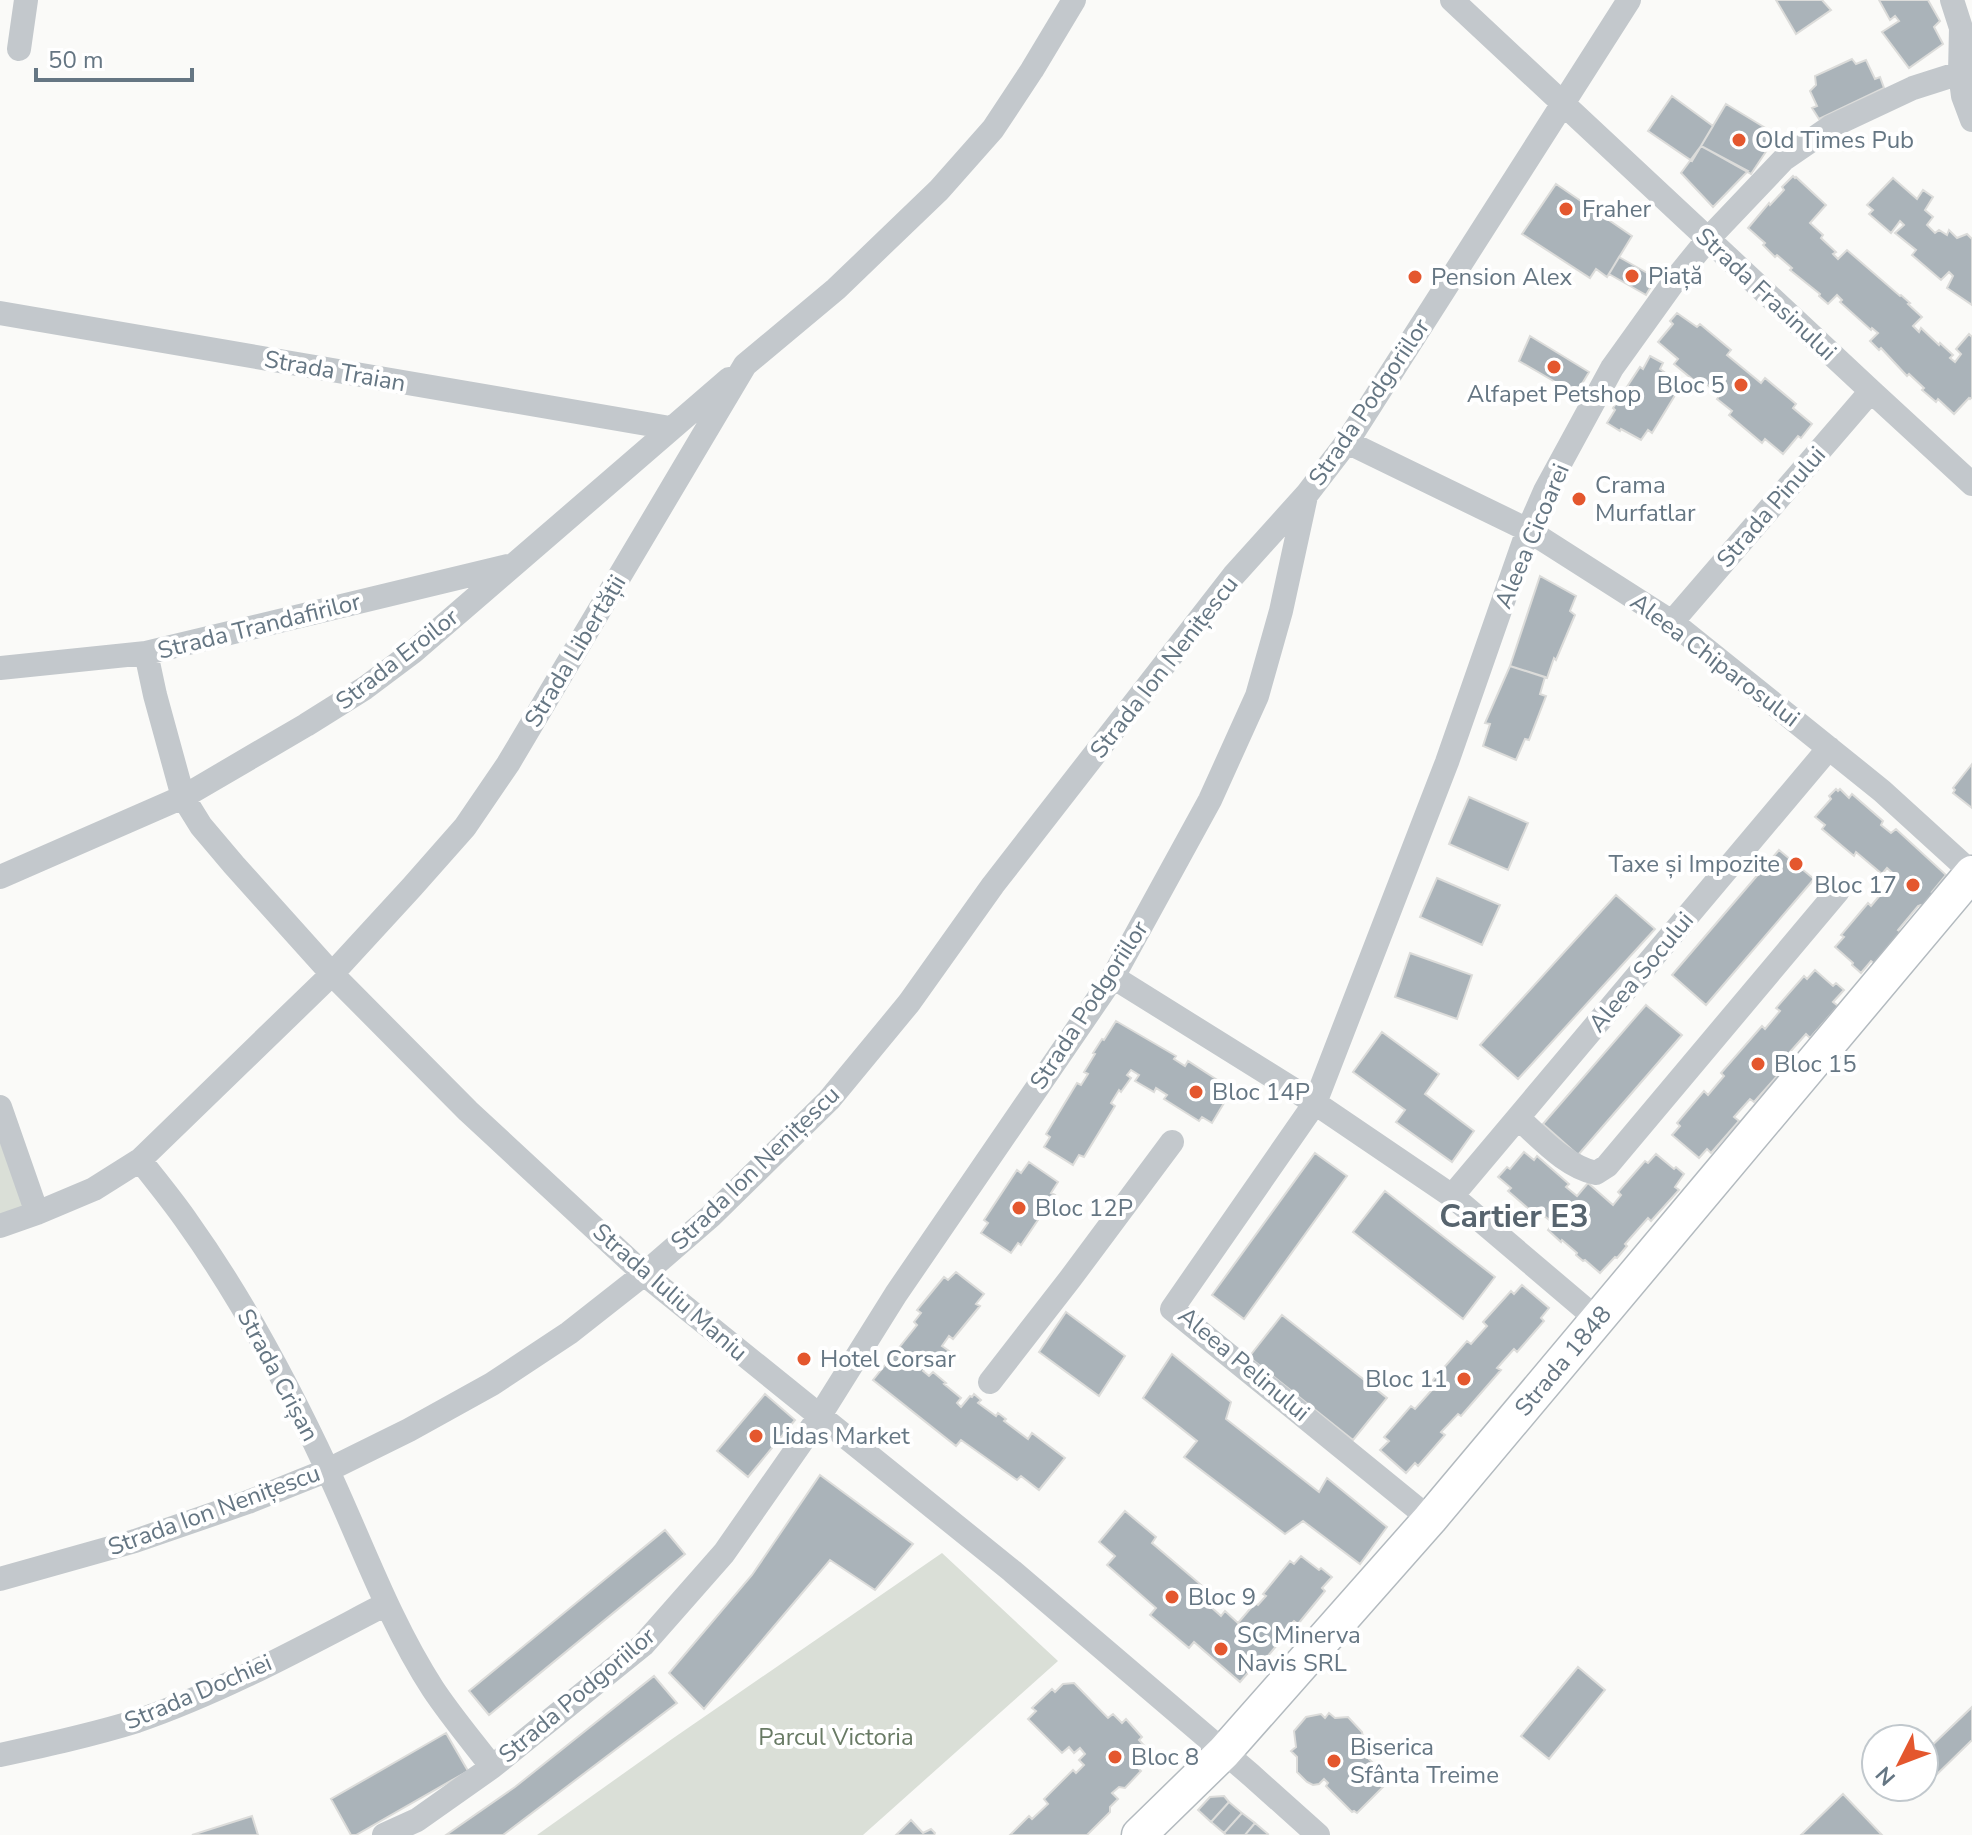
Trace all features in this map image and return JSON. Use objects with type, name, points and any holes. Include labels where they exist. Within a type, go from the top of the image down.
[{"type":"main road","name":"Strada 1848","points":[[1139,1835],[1224,1752],[1430,1519],[1972,873]]},
{"type":"street","points":[[19,49],[26,0]]},
{"type":"street","name":"Strada Libertății","points":[[0,1226],[94,1189],[140,1160],[332,974],[465,827],[532,724],[745,365],[836,289],[939,190],[993,129],[1074,0]]},
{"type":"street","name":"Strada Frasinului","points":[[1452,0],[1972,484]]},
{"type":"street","name":"Strada Podgoriilor","points":[[384,1835],[417,1820],[492,1767],[643,1645],[724,1553],[819,1417],[896,1294],[1113,977],[1210,800],[1257,696],[1281,611],[1307,494],[1347,442],[1629,0]]},
{"type":"street","points":[[1952,0],[1961,28],[1963,96],[1972,120]]},
{"type":"street","name":"Aleea Cicoarei","points":[[1315,1103],[1447,762],[1528,530],[1545,491],[1612,368],[1708,239],[1784,159],[1832,126],[1913,88],[1960,73]]},
{"type":"street","name":"Strada Traian","points":[[0,313],[670,428]]},
{"type":"street","name":"Strada Eroilor","points":[[0,877],[183,797],[365,688],[413,652],[745,365]]},
{"type":"street","name":"Strada Pinului","points":[[1672,622],[1871,391]]},
{"type":"street","name":"Aleea Chiparosului","points":[[1347,442],[1528,530],[1672,622],[1882,791],[1972,873]]},
{"type":"street","name":"Strada Ion Nenițescu","points":[[0,1579],[135,1541],[248,1502],[328,1470],[492,1384],[569,1333],[644,1274],[711,1216],[829,1100],[909,1003],[993,885],[1234,575],[1307,494]]},
{"type":"street","name":"Strada Trandafirilor","points":[[0,668],[146,653],[514,564]]},
{"type":"street","name":"Strada Iuliu Maniu","points":[[146,653],[183,797],[201,826],[332,974],[468,1111],[644,1274],[1012,1571],[1318,1835]]},
{"type":"street","name":"Aleea Socului","points":[[1452,1196],[1829,748]]},
{"type":"street","points":[[1518,1118],[1582,1170],[1596,1173],[1607,1166],[1838,891]]},
{"type":"street","points":[[1113,977],[1315,1103],[1452,1196],[1598,1320]]},
{"type":"street","name":"Aleea Pelinului","points":[[1315,1103],[1172,1309],[1430,1519]]},
{"type":"street","points":[[0,1107],[37,1213]]},
{"type":"street","points":[[990,1382],[1172,1142]]},
{"type":"street","name":"Strada Crișan","points":[[140,1160],[222,1274],[277,1369],[328,1470],[386,1604],[416,1659],[434,1690],[492,1767]]},
{"type":"street","name":"Strada Dochiei","points":[[0,1755],[79,1737],[196,1698],[386,1604]]},
{"type":"green space","points":[[0,1142],[24,1208],[0,1215]]},
{"type":"green space","name":"Parcul Victoria","points":[[942,1553],[1058,1661],[863,1835],[537,1835],[672,1739]]},
{"type":"building","points":[[1776,0],[1822,0],[1831,10],[1796,34]]},
{"type":"building","points":[[1879,0],[1928,0],[1940,21],[1934,27],[1943,44],[1909,68],[1882,32],[1899,21],[1895,16],[1890,20]]},
{"type":"building","points":[[1852,59],[1856,64],[1866,60],[1875,79],[1880,77],[1884,88],[1819,119],[1812,108],[1817,106],[1810,91],[1816,85],[1815,76]]},
{"type":"building","points":[[1672,96],[1713,126],[1692,161],[1648,131]]},
{"type":"building","name":"Old Times Pub","points":[[1726,104],[1777,135],[1751,174],[1701,146]]},
{"type":"building","points":[[1701,146],[1748,171],[1713,207],[1681,173]]},
{"type":"building","points":[[1793,176],[1826,205],[1810,223],[1836,252],[1833,254],[1838,259],[1847,250],[1910,303],[1922,317],[1913,326],[1919,332],[1921,328],[1940,343],[1953,355],[1950,358],[1955,362],[1961,354],[1956,349],[1969,334],[1972,337],[1972,397],[1954,414],[1922,390],[1924,388],[1870,341],[1878,333],[1840,302],[1842,300],[1837,295],[1828,304],[1790,270],[1792,268],[1777,255],[1775,257],[1748,228]]},
{"type":"building","points":[[1893,178],[1917,199],[1923,190],[1933,197],[1925,210],[1933,217],[1927,225],[1935,233],[1939,230],[1947,235],[1949,230],[1957,238],[1967,234],[1972,239],[1972,305],[1947,288],[1953,276],[1949,272],[1941,280],[1912,255],[1916,250],[1895,233],[1904,225],[1900,221],[1891,233],[1869,214],[1873,210],[1867,205]]},
{"type":"building","name":"Fraher","points":[[1556,184],[1632,236],[1607,277],[1596,269],[1590,278],[1522,234]]},
{"type":"building","name":"Piață","points":[[1619,257],[1656,278],[1646,295],[1609,274]]},
{"type":"building","name":"Bloc 5","points":[[1677,313],[1697,327],[1700,324],[1731,350],[1727,355],[1761,383],[1765,378],[1796,404],[1793,408],[1812,424],[1783,454],[1765,439],[1762,443],[1729,415],[1732,411],[1717,399],[1720,395],[1705,383],[1702,387],[1674,364],[1678,359],[1658,342],[1673,324],[1670,321]]},
{"type":"building","name":"Alfapet Petshop","points":[[1530,336],[1589,372],[1576,394],[1519,361]]},
{"type":"building","points":[[1650,356],[1663,363],[1660,369],[1678,382],[1672,390],[1677,392],[1652,433],[1648,430],[1641,440],[1607,423],[1615,410],[1613,408]]},
{"type":"building","points":[[1540,576],[1576,596],[1570,611],[1575,615],[1547,678],[1510,666]]},
{"type":"building","points":[[1510,666],[1545,677],[1540,694],[1546,696],[1529,740],[1525,739],[1516,760],[1483,746],[1490,724],[1485,723]]},
{"type":"building","points":[[1972,764],[1972,808],[1953,793],[1953,788]]},
{"type":"building","name":"Bloc 17","points":[[1836,789],[1849,798],[1852,794],[1883,821],[1881,825],[1891,833],[1896,829],[1946,875],[1923,907],[1918,906],[1898,930],[1902,933],[1875,964],[1871,961],[1861,973],[1835,947],[1844,937],[1841,935],[1868,903],[1871,906],[1896,876],[1887,868],[1882,874],[1822,829],[1825,825],[1815,817]]},
{"type":"building","points":[[1469,797],[1528,823],[1508,870],[1449,844]]},
{"type":"building","points":[[1779,850],[1814,879],[1706,1005],[1672,975]]},
{"type":"building","points":[[1437,878],[1500,905],[1482,945],[1420,917]]},
{"type":"building","points":[[1616,895],[1655,929],[1518,1079],[1480,1045]]},
{"type":"building","points":[[1410,953],[1472,975],[1457,1019],[1395,997]]},
{"type":"building","name":"Bloc 15","points":[[1815,970],[1833,986],[1836,983],[1844,990],[1833,1002],[1838,1006],[1810,1038],[1806,1034],[1790,1052],[1795,1056],[1754,1102],[1750,1099],[1734,1117],[1739,1121],[1711,1153],[1707,1149],[1699,1158],[1672,1135],[1680,1126],[1677,1123],[1704,1091],[1708,1095],[1724,1076],[1721,1073],[1762,1026],[1765,1029],[1780,1011],[1776,1008],[1804,976],[1807,979]]},
{"type":"building","points":[[1646,1005],[1682,1035],[1578,1155],[1543,1124]]},
{"type":"building","name":"Bloc 14P","points":[[1116,1021],[1176,1056],[1174,1059],[1185,1066],[1188,1061],[1222,1083],[1220,1087],[1230,1093],[1212,1123],[1202,1117],[1199,1121],[1164,1099],[1167,1095],[1156,1088],[1154,1092],[1135,1081],[1139,1075],[1131,1070],[1127,1075],[1131,1078],[1111,1103],[1115,1106],[1084,1157],[1079,1155],[1073,1165],[1044,1147],[1050,1137],[1046,1134],[1077,1083],[1081,1085],[1088,1074],[1084,1072],[1093,1053]]},
{"type":"building","points":[[1382,1032],[1439,1074],[1425,1094],[1474,1131],[1452,1162],[1396,1122],[1405,1110],[1353,1072]]},
{"type":"building","points":[[1524,1152],[1534,1160],[1537,1156],[1569,1184],[1566,1187],[1577,1196],[1588,1183],[1613,1205],[1621,1195],[1618,1192],[1645,1161],[1648,1163],[1656,1154],[1684,1174],[1675,1187],[1679,1190],[1651,1221],[1648,1218],[1617,1258],[1600,1273],[1548,1230],[1553,1223],[1543,1215],[1539,1218],[1508,1191],[1511,1188],[1498,1177],[1507,1167],[1510,1169]]},
{"type":"building","points":[[1315,1153],[1347,1176],[1244,1319],[1212,1295]]},
{"type":"building","name":"Bloc 12P","points":[[1029,1162],[1058,1182],[1051,1193],[1055,1195],[1021,1245],[1018,1243],[1011,1253],[981,1233],[988,1223],[984,1220],[1017,1170],[1021,1173]]},
{"type":"building","points":[[1385,1191],[1495,1277],[1463,1319],[1353,1232]]},
{"type":"building","points":[[956,1272],[984,1294],[976,1304],[980,1306],[953,1339],[949,1336],[942,1346],[949,1351],[936,1367],[930,1363],[923,1371],[929,1376],[933,1372],[946,1383],[961,1398],[957,1403],[961,1407],[974,1394],[981,1400],[978,1403],[996,1416],[998,1413],[1028,1439],[1032,1433],[1065,1458],[1039,1490],[1021,1476],[1017,1480],[961,1440],[956,1446],[873,1380],[917,1325],[914,1322],[921,1313],[917,1310],[944,1277],[948,1280]]},
{"type":"building","name":"Bloc 11","points":[[1522,1285],[1549,1308],[1541,1318],[1544,1321],[1517,1352],[1514,1349],[1497,1368],[1501,1370],[1461,1416],[1458,1414],[1441,1432],[1445,1435],[1418,1466],[1415,1463],[1406,1473],[1380,1450],[1389,1441],[1384,1437],[1411,1406],[1415,1409],[1431,1391],[1427,1387],[1467,1341],[1471,1344],[1487,1326],[1483,1322],[1511,1291],[1514,1294]]},
{"type":"building","points":[[1066,1312],[1125,1356],[1099,1396],[1039,1352]]},
{"type":"building","points":[[1282,1315],[1387,1398],[1353,1440],[1249,1357]]},
{"type":"building","points":[[1172,1354],[1231,1402],[1226,1419],[1319,1492],[1327,1478],[1387,1527],[1360,1564],[1303,1521],[1285,1534],[1184,1457],[1197,1441],[1143,1398]]},
{"type":"building","name":"Lidas Market","points":[[765,1394],[795,1420],[748,1477],[717,1451]]},
{"type":"building","points":[[820,1475],[913,1544],[875,1590],[830,1560],[704,1709],[669,1673],[752,1575]]},
{"type":"building","name":"Bloc 9","points":[[1125,1511],[1156,1537],[1152,1543],[1207,1590],[1200,1597],[1221,1616],[1225,1611],[1238,1623],[1255,1603],[1258,1605],[1266,1596],[1263,1594],[1290,1561],[1294,1564],[1301,1556],[1332,1577],[1322,1588],[1325,1591],[1298,1624],[1294,1621],[1285,1630],[1288,1632],[1256,1670],[1253,1667],[1240,1682],[1194,1642],[1189,1648],[1150,1615],[1156,1608],[1107,1565],[1115,1556],[1099,1542]]},
{"type":"building","points":[[665,1530],[685,1554],[489,1715],[469,1691]]},
{"type":"building","points":[[1578,1667],[1605,1690],[1549,1759],[1521,1736]]},
{"type":"building","points":[[654,1676],[677,1703],[503,1835],[446,1835],[515,1787]]},
{"type":"building","name":"Bloc 8","points":[[1074,1683],[1108,1718],[1113,1714],[1122,1723],[1126,1719],[1142,1737],[1139,1740],[1148,1750],[1148,1759],[1125,1788],[1119,1787],[1112,1793],[1118,1799],[1110,1807],[1110,1812],[1087,1835],[1010,1835],[1029,1816],[1032,1819],[1048,1804],[1044,1799],[1073,1770],[1076,1773],[1084,1765],[1079,1760],[1085,1754],[1080,1748],[1074,1753],[1069,1747],[1062,1753],[1028,1719],[1036,1711],[1032,1708],[1052,1689],[1055,1692],[1063,1684]]},
{"type":"building","points":[[1972,1707],[1972,1740],[1940,1771],[1940,1738]]},
{"type":"building","name":"Biserica Sfânta Treime","points":[[1329,1713],[1335,1718],[1348,1717],[1362,1732],[1364,1743],[1357,1750],[1387,1777],[1388,1782],[1357,1813],[1352,1812],[1326,1786],[1328,1783],[1324,1779],[1319,1784],[1307,1782],[1297,1772],[1297,1757],[1291,1751],[1296,1747],[1294,1731],[1306,1717],[1321,1714],[1325,1718]]},
{"type":"building","points":[[446,1733],[468,1771],[351,1835],[331,1799]]},
{"type":"building","points":[[1843,1794],[1882,1835],[1801,1835]]},
{"type":"building","points":[[1224,1796],[1229,1802],[1211,1822],[1198,1810],[1210,1797]]},
{"type":"building","points":[[1229,1802],[1242,1813],[1224,1833],[1211,1822]]},
{"type":"building","points":[[1242,1813],[1255,1823],[1245,1835],[1226,1835],[1224,1833]]},
{"type":"building","points":[[252,1816],[258,1835],[192,1835]]},
{"type":"building","points":[[911,1820],[923,1833],[931,1829],[934,1835],[896,1835]]},
{"type":"building","points":[[1255,1823],[1268,1834],[1245,1835]]},
{"type":"place","name":"Old Times Pub","points":[[1739,140]]},
{"type":"place","name":"Fraher","points":[[1566,209]]},
{"type":"place","name":"Piață","points":[[1632,276]]},
{"type":"place","name":"Pension Alex","points":[[1415,277]]},
{"type":"place","name":"Alfapet Petshop","points":[[1554,367]]},
{"type":"place","name":"Bloc 5","points":[[1741,385]]},
{"type":"place","name":"Crama Murfatlar","points":[[1579,499]]},
{"type":"place","name":"Taxe și Impozite","points":[[1796,864]]},
{"type":"place","name":"Bloc 17","points":[[1913,885]]},
{"type":"place","name":"Bloc 15","points":[[1758,1064]]},
{"type":"place","name":"Bloc 14P","points":[[1196,1092]]},
{"type":"place","name":"Bloc 12P","points":[[1019,1208]]},
{"type":"place","name":"Hotel Corsar","points":[[804,1359]]},
{"type":"place","name":"Bloc 11","points":[[1464,1379]]},
{"type":"place","name":"Lidas Market","points":[[756,1436]]},
{"type":"place","name":"Bloc 9","points":[[1172,1597]]},
{"type":"place","name":"SC Minerva Navis SRL","points":[[1221,1649]]},
{"type":"place","name":"Bloc 8","points":[[1115,1757]]},
{"type":"place","name":"Biserica Sfânta Treime","points":[[1334,1761]]},
{"type":"district","name":"Cartier E3","points":[[1514,1216]]}]
